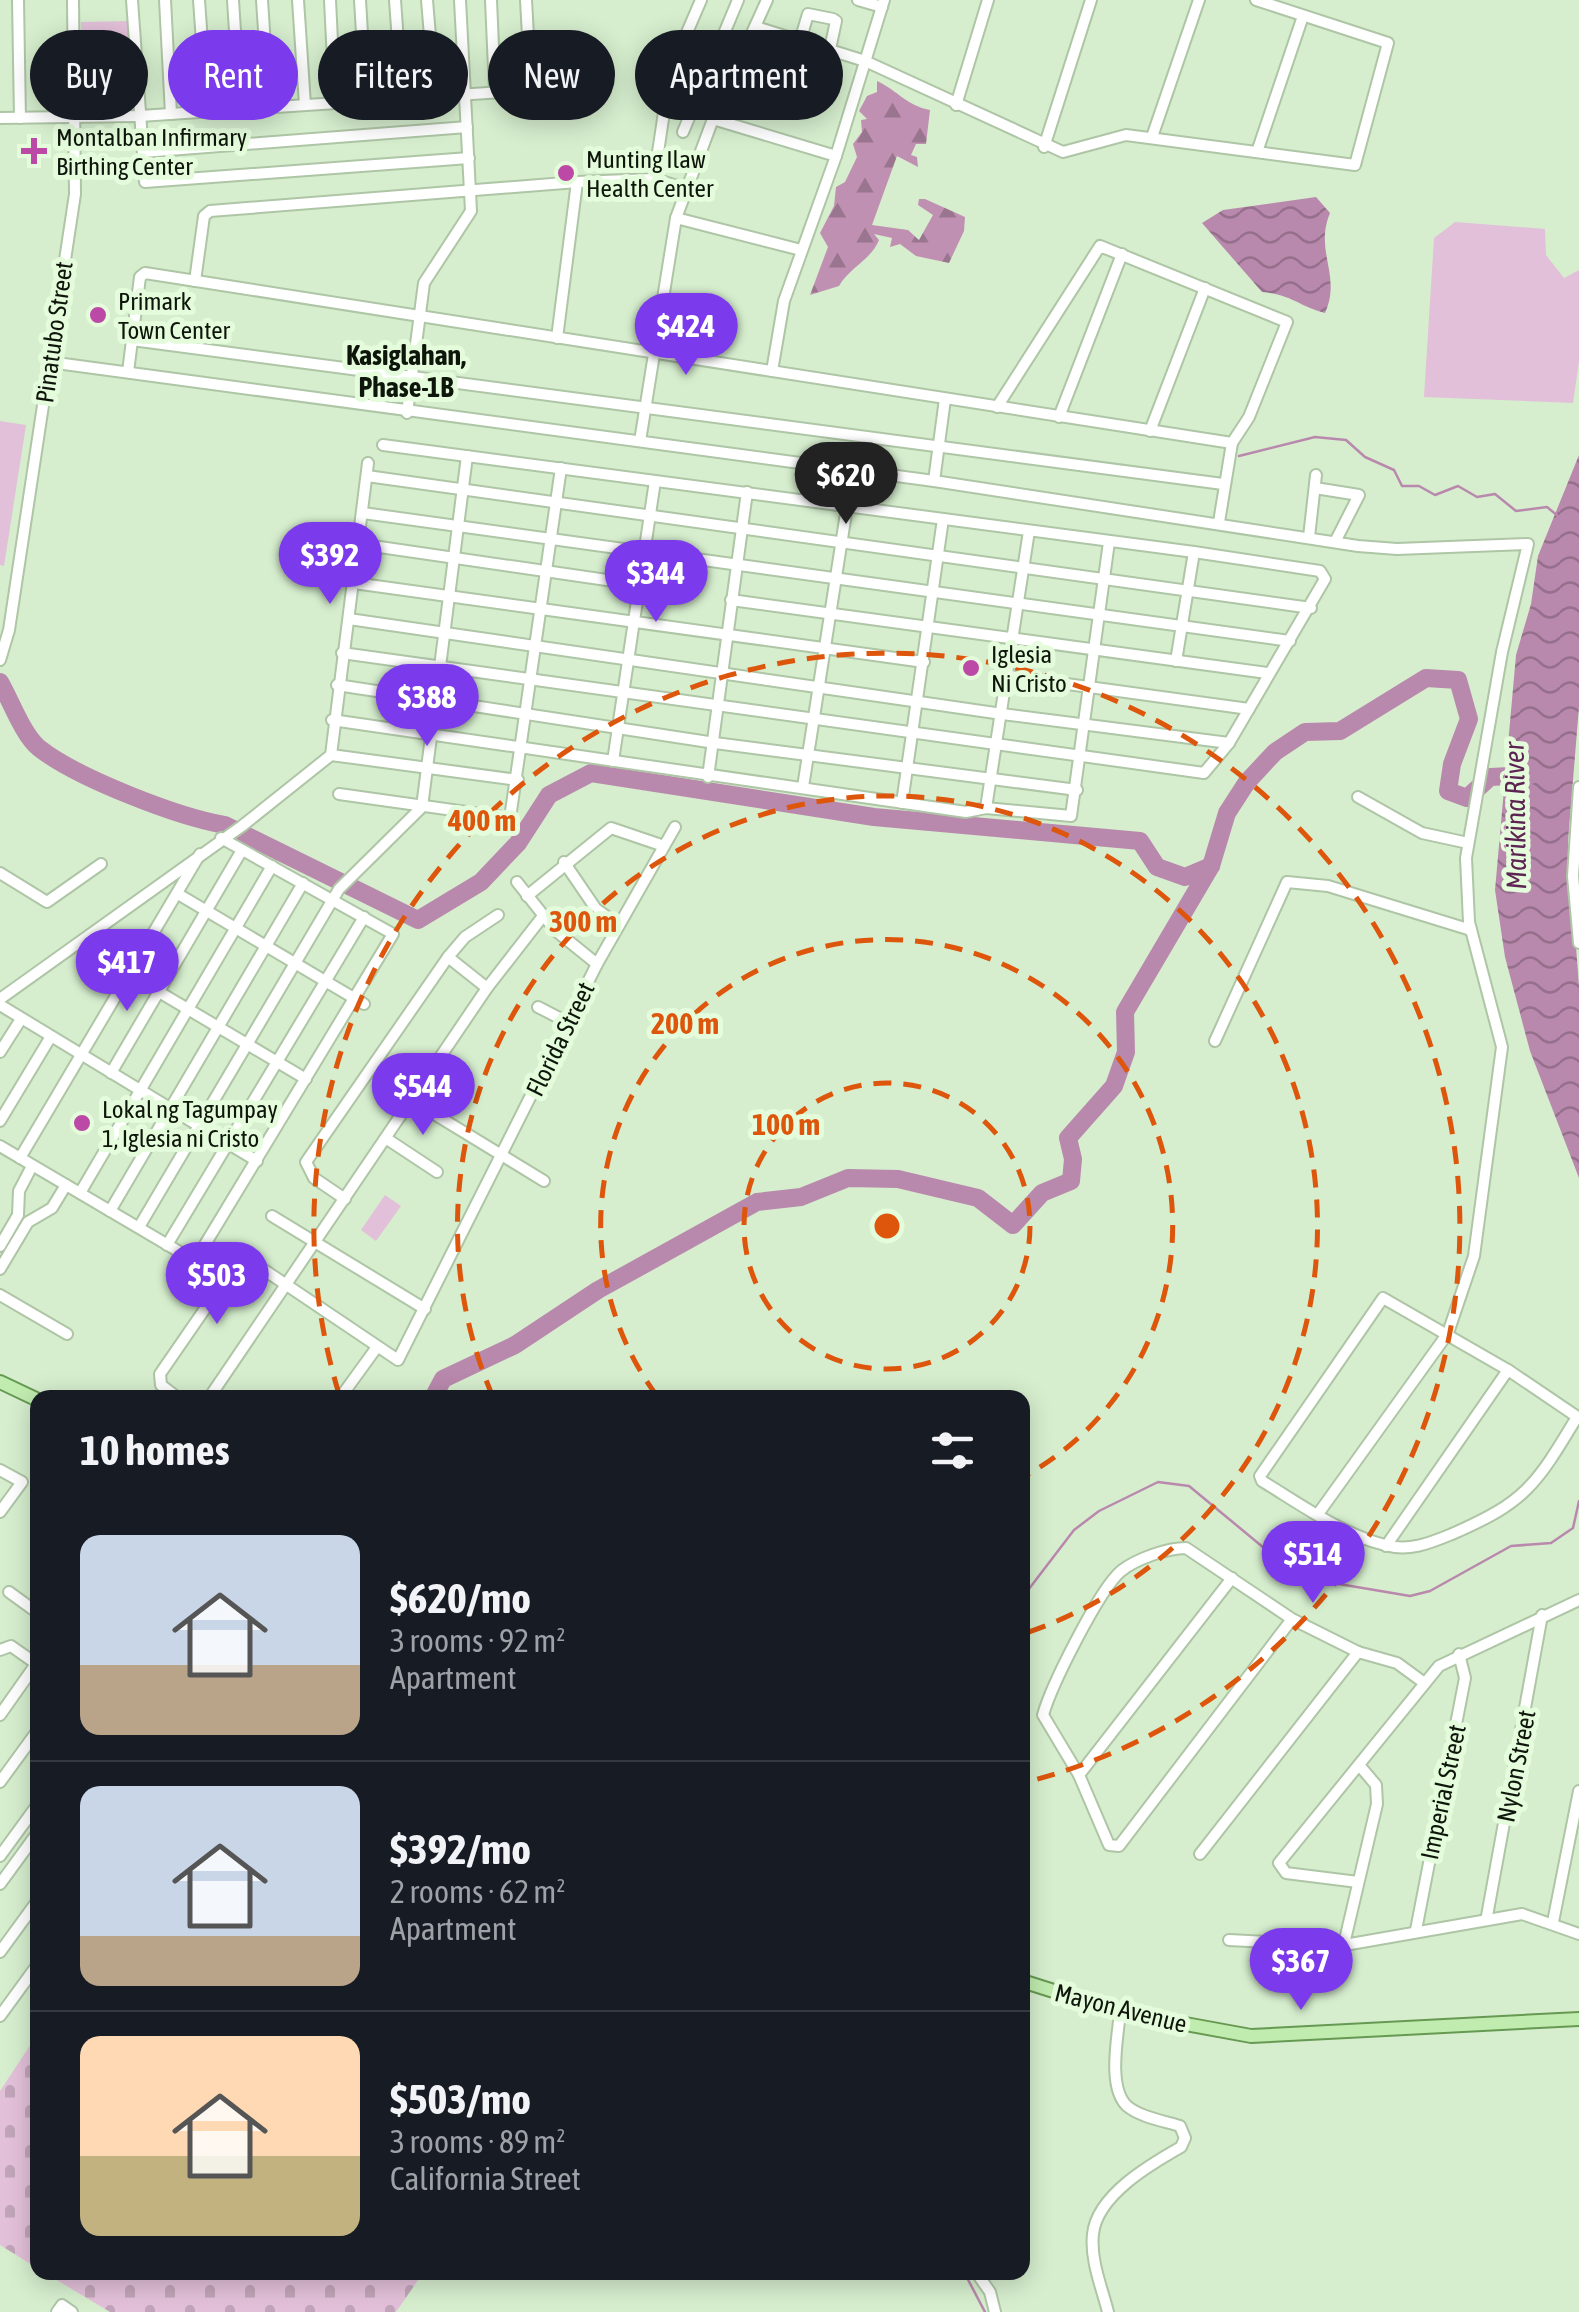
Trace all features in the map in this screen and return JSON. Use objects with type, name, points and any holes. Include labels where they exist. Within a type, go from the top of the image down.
[{"type":"main road","points":[[0,1382],[30,1396]]},
{"type":"main road","name":"Mayon Avenue","points":[[1030,1983],[1120,2012],[1267,2037],[1579,2019]]},
{"type":"street","points":[[18,0],[20,118]]},
{"type":"street","name":"Pinatubo Street","points":[[73,0],[74,30]]},
{"type":"street","points":[[132,0],[134,30]]},
{"type":"street","points":[[165,0],[168,57]]},
{"type":"street","points":[[199,0],[201,30]]},
{"type":"street","points":[[233,0],[235,30]]},
{"type":"street","points":[[262,0],[264,30]]},
{"type":"street","points":[[298,0],[306,104]]},
{"type":"street","points":[[330,0],[331,30]]},
{"type":"street","points":[[360,0],[362,30]]},
{"type":"street","points":[[395,0],[397,30]]},
{"type":"street","points":[[427,0],[429,30]]},
{"type":"street","points":[[460,0],[462,30]]},
{"type":"street","points":[[491,0],[492,30]]},
{"type":"street","points":[[526,0],[528,30]]},
{"type":"street","points":[[654,179],[670,72],[701,0]]},
{"type":"street","points":[[683,132],[738,0]]},
{"type":"street","points":[[754,30],[767,0]]},
{"type":"street","points":[[772,372],[784,301],[836,156],[883,4],[858,0]]},
{"type":"street","points":[[956,105],[988,0]]},
{"type":"street","points":[[1044,147],[1091,0]]},
{"type":"street","points":[[1152,137],[1200,0]]},
{"type":"street","points":[[843,54],[1044,147],[1070,152],[1106,138],[1152,137],[1355,165],[1388,43],[1256,0]]},
{"type":"street","points":[[803,30],[808,14],[833,19],[834,30]]},
{"type":"street","points":[[1257,152],[1303,16]]},
{"type":"street","points":[[756,26],[768,30]]},
{"type":"street","points":[[298,105],[318,103]]},
{"type":"street","points":[[0,118],[30,118]]},
{"type":"street","name":"Pinatubo Street","points":[[0,660],[7,641],[75,194],[76,120]]},
{"type":"street","points":[[140,120],[145,182],[469,158]]},
{"type":"street","points":[[408,414],[424,283],[470,216],[467,120]]},
{"type":"street","points":[[640,441],[676,218],[713,120]]},
{"type":"street","points":[[716,120],[836,156]]},
{"type":"street","points":[[143,152],[467,126]]},
{"type":"street","points":[[195,280],[204,216],[210,211],[577,182],[654,179],[687,189]]},
{"type":"street","points":[[557,338],[577,182]]},
{"type":"street","points":[[676,218],[801,250]]},
{"type":"street","points":[[997,407],[1098,247],[1287,322],[1249,418],[1232,444],[1219,522]]},
{"type":"street","points":[[1059,416],[1122,254]]},
{"type":"street","points":[[128,372],[142,274],[1232,444]]},
{"type":"street","points":[[1150,431],[1205,288]]},
{"type":"street","points":[[132,340],[1223,484]]},
{"type":"street","points":[[49,362],[408,414],[934,481],[1335,542],[1397,549],[1528,544],[1472,813],[1464,881],[1471,930],[1502,1047],[1474,1256],[1448,1333],[1318,1514]]},
{"type":"street","points":[[934,481],[945,399]]},
{"type":"street","points":[[342,653],[910,732],[996,748],[1204,774],[1249,709],[1325,579],[1320,571],[1194,552],[383,444]]},
{"type":"street","points":[[139,1228],[339,889],[422,807],[468,456]]},
{"type":"street","points":[[330,756],[368,462]]},
{"type":"street","points":[[340,794],[510,818],[562,468]]},
{"type":"street","points":[[1309,537],[1316,475]]},
{"type":"street","points":[[367,476],[1311,608]]},
{"type":"street","points":[[612,761],[626,693],[655,481]]},
{"type":"street","points":[[1315,488],[1359,496],[1335,542]]},
{"type":"street","points":[[708,776],[747,492]]},
{"type":"street","points":[[804,787],[812,755],[847,507]]},
{"type":"street","points":[[363,513],[1290,641]]},
{"type":"street","points":[[902,803],[943,519]]},
{"type":"street","points":[[986,808],[1029,531]]},
{"type":"street","points":[[332,720],[966,812],[986,808],[1071,816],[1109,542]]},
{"type":"street","points":[[359,544],[641,585]]},
{"type":"street","points":[[1176,660],[1194,552]]},
{"type":"street","points":[[354,582],[924,662]]},
{"type":"street","points":[[731,600],[1267,673]]},
{"type":"street","points":[[349,619],[1002,714],[1228,742]]},
{"type":"street","points":[[1008,676],[1249,709]]},
{"type":"street","points":[[337,685],[715,743],[1077,790]]},
{"type":"street","points":[[257,1161],[50,1038],[0,1002],[202,851],[242,826],[330,756],[518,780]]},
{"type":"street","points":[[1579,787],[1572,876],[1579,943]]},
{"type":"street","points":[[1358,796],[1422,833],[1468,843]]},
{"type":"street","name":"Florida Street","points":[[377,1346],[398,1360],[597,964],[675,827]]},
{"type":"street","points":[[527,896],[610,828],[664,846]]},
{"type":"street","points":[[0,1146],[195,1261],[306,1079],[359,1001],[393,934],[364,918],[339,889],[303,883],[242,850],[226,835]]},
{"type":"street","points":[[111,1073],[242,850]]},
{"type":"street","points":[[20,1158],[202,851]]},
{"type":"street","points":[[564,862],[596,909],[619,925]]},
{"type":"street","points":[[0,873],[47,902],[101,864]]},
{"type":"street","points":[[80,1193],[272,866]]},
{"type":"street","points":[[517,882],[543,916],[597,964]]},
{"type":"street","points":[[1215,1041],[1287,882],[1328,886],[1471,930]]},
{"type":"street","points":[[110,1211],[303,883]]},
{"type":"street","points":[[178,894],[359,1001]]},
{"type":"street","points":[[344,1199],[314,1178],[306,1165],[448,956],[465,937],[498,914]]},
{"type":"street","points":[[215,1390],[486,988],[543,916]]},
{"type":"street","points":[[168,1244],[364,918]]},
{"type":"street","points":[[448,956],[486,988]]},
{"type":"street","points":[[127,973],[306,1079]]},
{"type":"street","points":[[538,1007],[569,1024]]},
{"type":"street","points":[[0,1052],[21,1019]]},
{"type":"street","points":[[0,1121],[50,1038]]},
{"type":"street","points":[[413,1101],[544,1181]]},
{"type":"street","points":[[388,1138],[437,1172]]},
{"type":"street","points":[[0,1269],[23,1218],[19,1191],[32,1166]]},
{"type":"street","points":[[0,1246],[23,1218],[52,1208],[66,1185]]},
{"type":"street","points":[[272,1216],[425,1309]]},
{"type":"street","points":[[168,1390],[161,1385],[160,1374],[242,1255],[285,1288],[377,1346],[346,1390]]},
{"type":"street","points":[[0,1296],[67,1334]]},
{"type":"street","points":[[1385,1298],[1508,1370],[1578,1417],[1541,1473],[1504,1511],[1428,1544],[1386,1546],[1318,1514],[1262,1481],[1260,1473],[1385,1298]]},
{"type":"street","points":[[1386,1546],[1508,1370]]},
{"type":"street","points":[[0,1470],[22,1482],[0,1512]]},
{"type":"street","points":[[1292,1619],[1119,1846],[1106,1842],[1078,1774],[1043,1715],[1112,1581],[1142,1560],[1182,1548],[1292,1619],[1358,1652],[1397,1663],[1423,1682]]},
{"type":"street","points":[[1078,1774],[1232,1578]]},
{"type":"street","points":[[8,1592],[30,1608]]},
{"type":"street","points":[[1358,1882],[1286,1873],[1280,1863],[1423,1682],[1459,1654],[1579,1600]]},
{"type":"street","name":"Nylon Street","points":[[1487,1916],[1542,1615]]},
{"type":"street","points":[[0,1650],[11,1646],[30,1659]]},
{"type":"street","points":[[1200,1854],[1358,1652]]},
{"type":"street","name":"Imperial Street","points":[[1416,1930],[1466,1678],[1459,1654]]},
{"type":"street","points":[[0,1715],[30,1674]]},
{"type":"street","points":[[0,1782],[30,1741]]},
{"type":"street","points":[[1344,1944],[1377,1792],[1359,1765]]},
{"type":"street","points":[[1552,1922],[1579,1790]]},
{"type":"street","points":[[0,1856],[30,1815]]},
{"type":"street","points":[[0,1884],[30,1843]]},
{"type":"street","points":[[0,1952],[30,1911]]},
{"type":"street","points":[[1229,1940],[1344,1944],[1487,1916],[1522,1914],[1579,1934]]},
{"type":"street","points":[[0,2016],[30,1975]]},
{"type":"street","points":[[1108,2312],[1093,2250],[1096,2220],[1145,2168],[1181,2147],[1185,2138],[1180,2126],[1134,2110],[1122,2100],[1117,2068],[1120,2012]]},
{"type":"street","points":[[982,2280],[990,2292],[995,2312]]},
{"type":"street","points":[[57,2312],[62,2305],[72,2312]]},
{"type":"green space","points":[[130,21],[130,30],[81,30],[81,22]]},
{"type":"green space","points":[[877,81],[930,110],[926,144],[916,144],[911,155],[917,157],[918,167],[897,156],[872,225],[908,230],[919,240],[933,215],[918,205],[919,199],[925,199],[965,217],[964,231],[949,263],[916,256],[900,244],[890,247],[892,238],[874,234],[879,240],[875,247],[839,286],[810,295],[828,247],[820,233],[834,206],[836,187],[845,182],[857,157],[853,144],[862,132],[861,120],[867,119],[859,111],[867,96],[877,92]]},
{"type":"green space","points":[[1455,222],[1545,229],[1546,255],[1564,278],[1579,270],[1579,362],[1573,403],[1424,397],[1434,238]]},
{"type":"green space","points":[[0,421],[26,425],[4,566],[0,565]]},
{"type":"green space","points":[[385,1195],[401,1206],[376,1241],[361,1230]]},
{"type":"green space","points":[[30,2046],[30,2264],[0,2245],[0,2091]]},
{"type":"green space","points":[[57,2280],[418,2280],[396,2312],[110,2312]]},
{"type":"water","points":[[1316,197],[1330,213],[1325,240],[1331,287],[1325,313],[1262,292],[1202,223],[1223,210]]},
{"type":"water","name":"Marikina River","points":[[1579,455],[1579,707],[1568,841],[1579,986],[1579,1178],[1530,1051],[1505,957],[1495,890],[1516,655],[1531,604],[1538,556]]},
{"type":"waterway","points":[[1239,456],[1315,437],[1346,440],[1365,457],[1394,470],[1402,486],[1419,486],[1435,495],[1458,486],[1477,497],[1495,494],[1516,511],[1547,507],[1558,516]]},
{"type":"waterway","name":"Marikina River","points":[[437,1390],[443,1379],[515,1345],[598,1290],[757,1202],[801,1197],[848,1178],[898,1179],[978,1198],[1013,1225],[1042,1193],[1071,1181],[1073,1159],[1068,1138],[1114,1086],[1126,1052],[1125,1012],[1211,866],[1227,813],[1247,782],[1275,752],[1305,732],[1340,731],[1426,678],[1458,680],[1469,719],[1452,764],[1448,791],[1467,798],[1490,777],[1531,775]]},
{"type":"waterway","points":[[0,682],[39,748],[77,772],[181,814],[225,825],[418,920],[481,882],[518,843],[549,795],[591,773],[874,817],[1140,841],[1157,867],[1185,877],[1211,866]]},
{"type":"waterway","points":[[1030,1588],[1074,1530],[1099,1511],[1158,1482],[1189,1486],[1275,1557],[1339,1584],[1410,1596],[1430,1591],[1511,1546],[1551,1543],[1573,1528],[1579,1501]]},
{"type":"waterway","points":[[968,2280],[985,2312]]},
{"type":"place","name":"Montalban Infirmary Birthing Center","points":[[34,151]]},
{"type":"place","name":"Munting Ilaw Health Center","points":[[566,173]]},
{"type":"place","name":"Primark Town Center","points":[[98,315]]},
{"type":"place","name":"Iglesia Ni Cristo","points":[[971,668]]},
{"type":"place","name":"Lokal ng Tagumpay 1, Iglesia ni Cristo","points":[[82,1123]]},
{"type":"district","name":"Kasiglahan, Phase-1B","points":[[406,371]]}]
